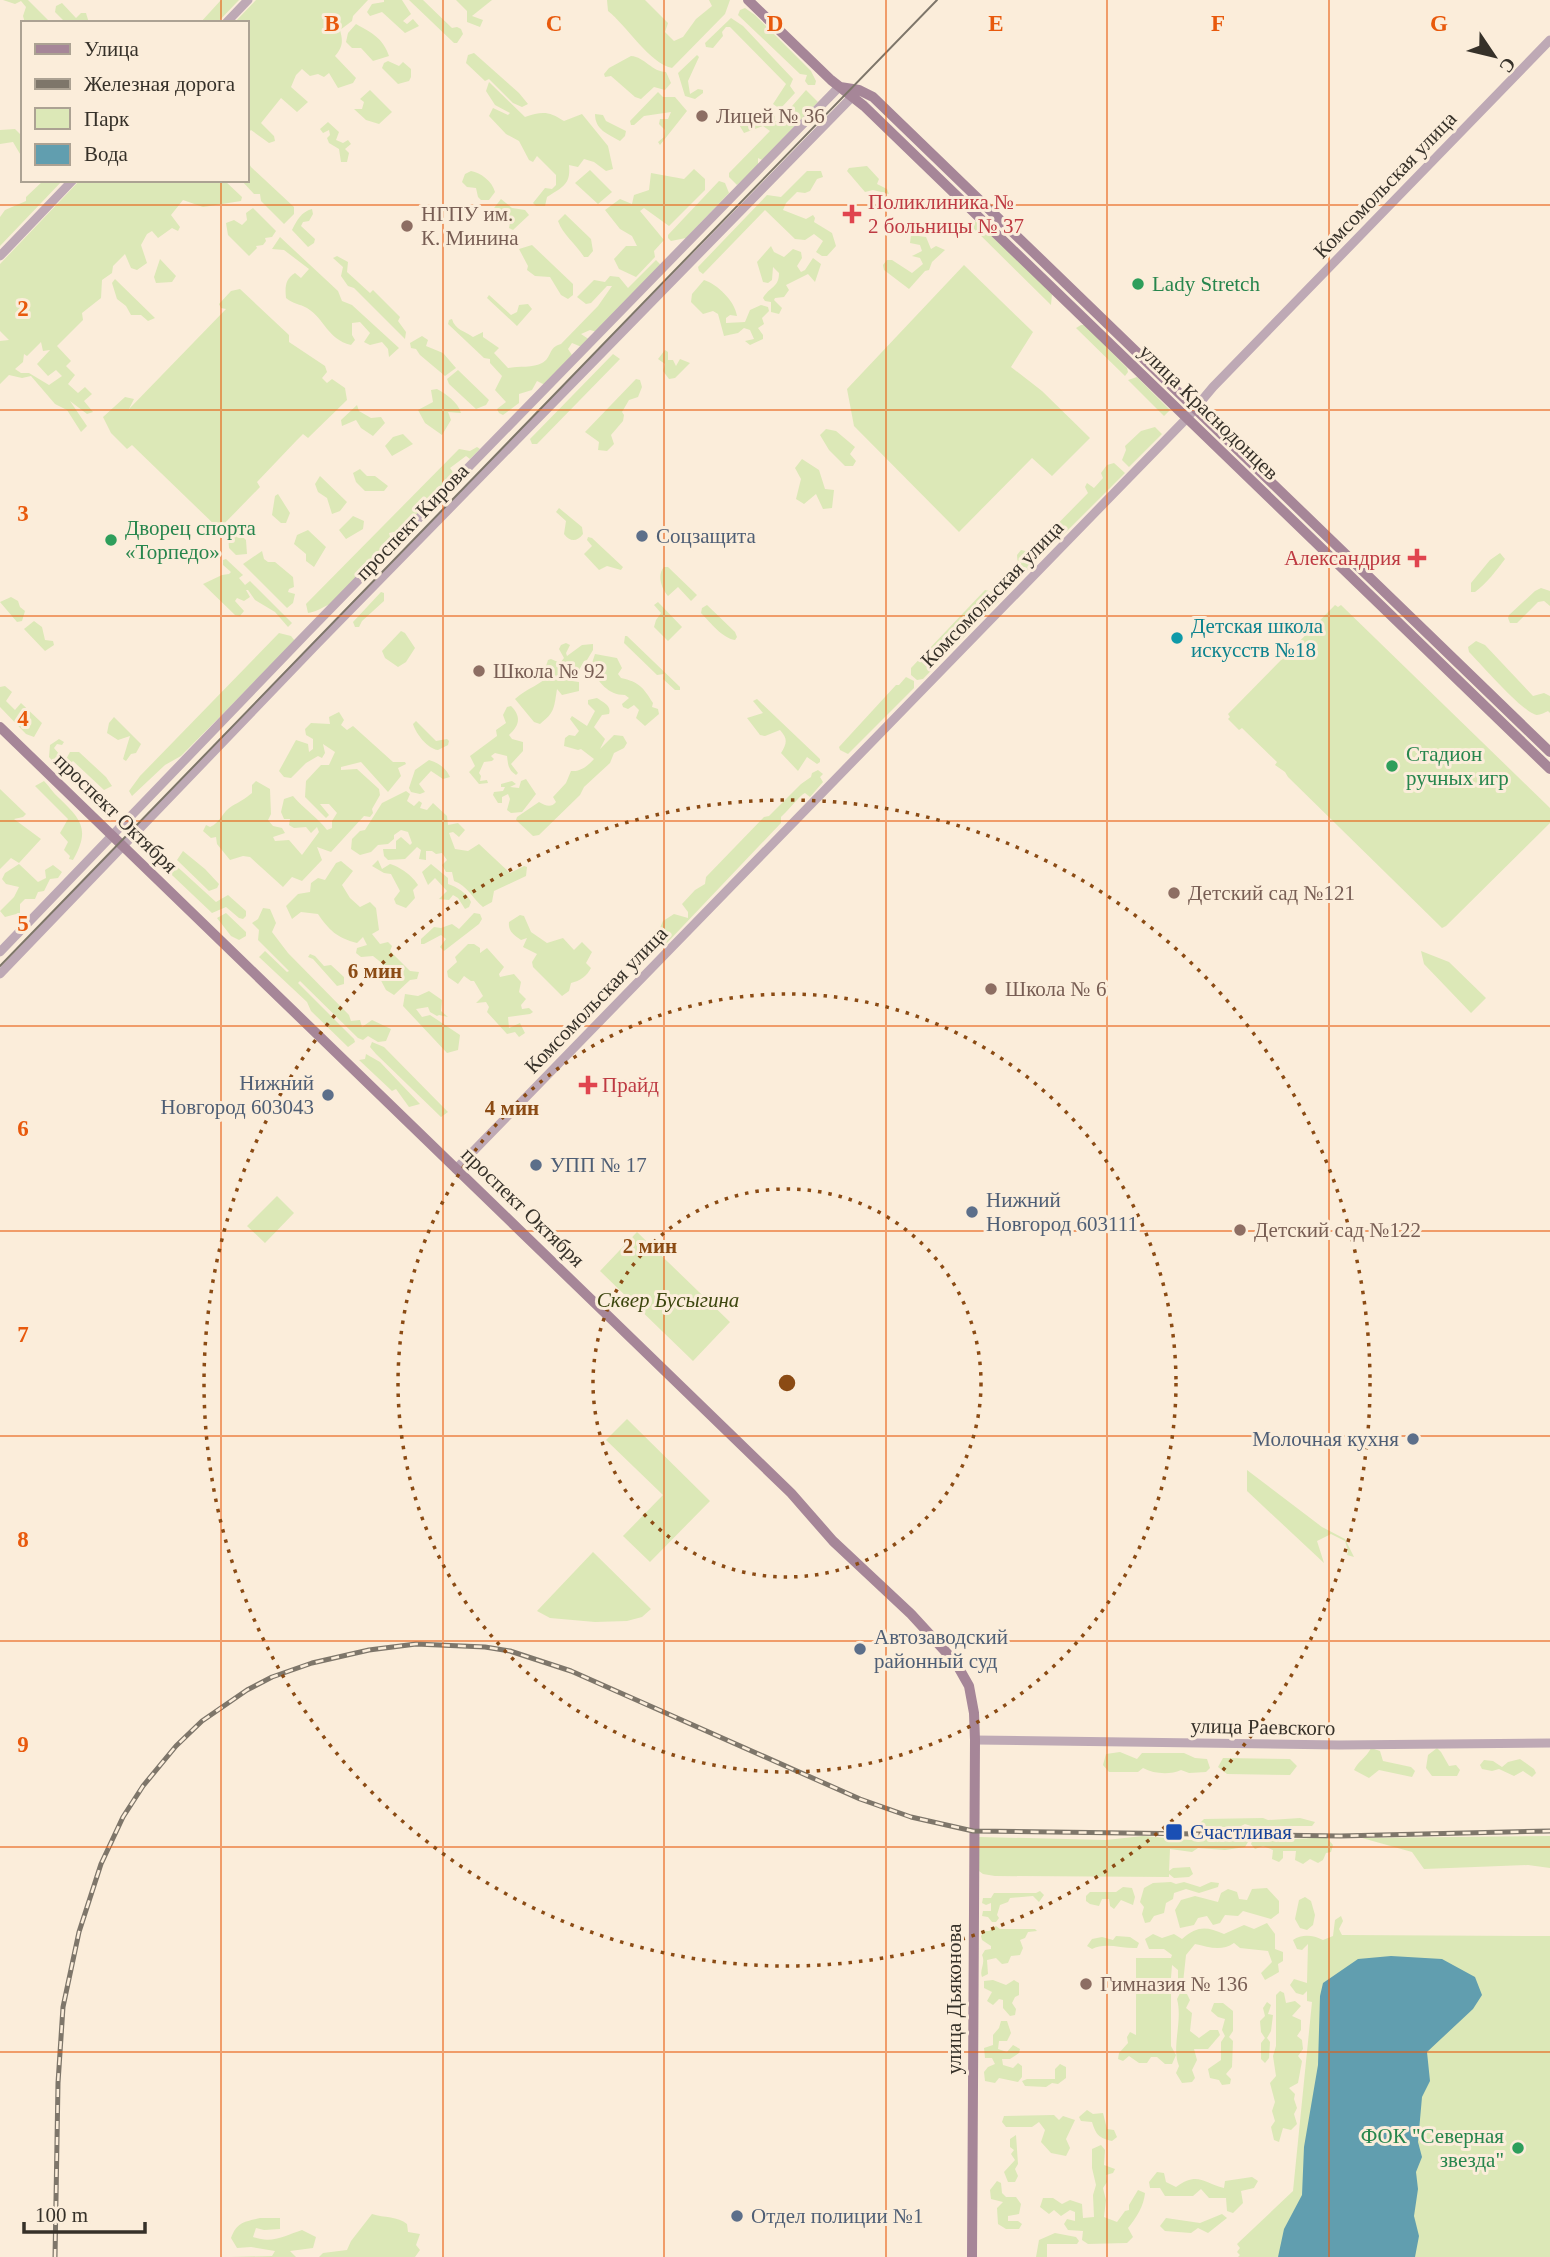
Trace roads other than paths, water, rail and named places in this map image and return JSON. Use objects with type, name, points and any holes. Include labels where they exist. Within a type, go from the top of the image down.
[{"type":"main road","name":"улица Краснодонцев","points":[[748,0],[1550,752]]},
{"type":"main road","name":"улица Краснодонцев","points":[[839,87],[859,90],[873,97],[1550,769]]},
{"type":"main road","name":"проспект Октября","points":[[0,727],[791,1493],[833,1541],[926,1628],[956,1663],[968,1686],[974,1713],[975,1740]]},
{"type":"main road","name":"улица Дьяконова","points":[[972,2257],[975,1740]]},
{"type":"street","points":[[228,21],[248,0]]},
{"type":"street","name":"Комсомольская улица","points":[[456,1169],[1191,414],[1226,373],[1550,40]]},
{"type":"street","name":"проспект Кирова","points":[[0,952],[839,87]]},
{"type":"street","name":"проспект Кирова","points":[[0,974],[342,618],[852,97]]},
{"type":"street","points":[[0,256],[71,182]]},
{"type":"street","name":"улица Раевского","points":[[975,1740],[1339,1745],[1550,1743]]},
{"type":"water","points":[[1391,1956],[1442,1959],[1475,1977],[1482,1995],[1473,2009],[1427,2052],[1430,2081],[1422,2097],[1418,2142],[1422,2157],[1416,2172],[1418,2189],[1414,2216],[1419,2236],[1415,2257],[1278,2257],[1284,2229],[1302,2195],[1304,2147],[1318,2065],[1320,1996],[1323,1983],[1358,1959]]},
{"type":"tram line","points":[[0,966],[937,0]]},
{"type":"railway","points":[[55,2257],[58,2083],[63,2007],[79,1932],[101,1864],[123,1817],[143,1786],[176,1746],[202,1721],[247,1690],[272,1677],[312,1663],[369,1650],[416,1644],[485,1647],[510,1651],[571,1671],[860,1799],[911,1817],[973,1831],[1340,1836],[1550,1831]]},
{"type":"place","name":"Лицей № 36","points":[[702,116]]},
{"type":"place","name":"Поликлиника № 2 больницы № 37","points":[[852,214]]},
{"type":"place","name":"НГПУ им. К. Минина","points":[[407,226]]},
{"type":"place","name":"Lady Stretch","points":[[1138,284]]},
{"type":"place","name":"Соцзащита","points":[[642,536]]},
{"type":"place","name":"Дворец спорта «Торпедо»","points":[[111,540]]},
{"type":"place","name":"Александрия","points":[[1417,558]]},
{"type":"place","name":"Детская школа искусств №18","points":[[1177,638]]},
{"type":"place","name":"Школа № 92","points":[[479,671]]},
{"type":"place","name":"Стадион ручных игр","points":[[1392,766]]},
{"type":"place","name":"Детский сад №121","points":[[1174,893]]},
{"type":"place","name":"Школа № 6","points":[[991,989]]},
{"type":"place","name":"Прайд","points":[[588,1085]]},
{"type":"place","name":"Нижний Новгород 603043","points":[[328,1095]]},
{"type":"place","name":"УПП № 17","points":[[536,1165]]},
{"type":"place","name":"Нижний Новгород 603111","points":[[972,1212]]},
{"type":"place","name":"Детский сад №122","points":[[1240,1230]]},
{"type":"place","name":"Молочная кухня","points":[[1413,1439]]},
{"type":"place","name":"Автозаводский районный суд","points":[[860,1649]]},
{"type":"place","name":"Счастливая","points":[[1174,1832]]},
{"type":"place","name":"Гимназия № 136","points":[[1086,1984]]},
{"type":"place","name":"ФОК \"Северная звезда\"","points":[[1518,2148]]},
{"type":"place","name":"Отдел полиции №1","points":[[737,2216]]},
{"type":"park label","name":"Сквер Бусыгина","points":[[668,1300]]}]
